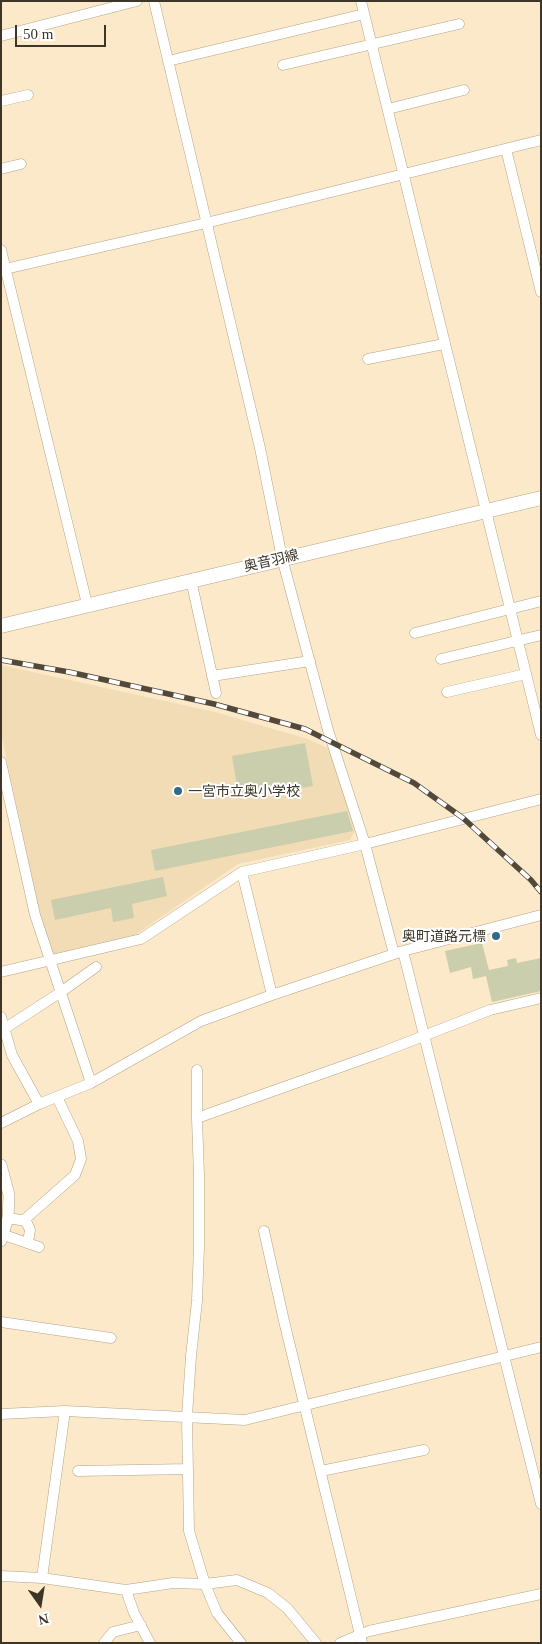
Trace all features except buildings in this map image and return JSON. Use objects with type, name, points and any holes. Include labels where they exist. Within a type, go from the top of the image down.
[{"type":"main road","name":"奥音羽線","points":[[1,626],[541,498]]},
{"type":"street","points":[[1,36],[137,1]]},
{"type":"street","points":[[154,1],[260,448],[282,558],[328,730],[425,1034],[541,1504]]},
{"type":"street","points":[[361,1],[517,641],[537,705],[541,735]]},
{"type":"street","points":[[168,61],[364,14]]},
{"type":"street","points":[[283,65],[459,24]]},
{"type":"street","points":[[388,109],[464,90]]},
{"type":"street","points":[[1,101],[28,95]]},
{"type":"street","points":[[4,269],[206,223],[541,140]]},
{"type":"street","points":[[506,149],[541,292]]},
{"type":"street","points":[[1,169],[21,164]]},
{"type":"street","points":[[1,250],[4,269],[88,604]]},
{"type":"street","points":[[368,359],[444,344]]},
{"type":"street","points":[[191,580],[216,693]]},
{"type":"street","points":[[415,632],[541,601]]},
{"type":"street","points":[[441,659],[541,636]]},
{"type":"street","points":[[212,676],[310,661]]},
{"type":"street","points":[[447,692],[526,674]]},
{"type":"street","points":[[1,762],[35,915],[91,1083]]},
{"type":"street","points":[[1,972],[141,939],[242,872],[365,844],[541,799]]},
{"type":"street","points":[[242,872],[272,995]]},
{"type":"street","points":[[1,1123],[39,1104],[91,1083],[201,1021],[398,952],[541,915]]},
{"type":"street","points":[[4,1028],[62,992],[96,967]]},
{"type":"street","points":[[197,1118],[380,1053],[490,1010],[541,998]]},
{"type":"street","points":[[1,1017],[12,1055],[39,1104]]},
{"type":"street","points":[[198,1070],[199,1246],[197,1301],[190,1356],[187,1416],[189,1531],[205,1584],[217,1613],[241,1643]]},
{"type":"street","points":[[24,1220],[74,1175],[81,1160],[78,1140],[57,1097]]},
{"type":"street","points":[[1,1165],[9,1195],[8,1218],[2,1236],[40,1247]]},
{"type":"street","points":[[8,1218],[26,1221],[30,1230],[28,1242]]},
{"type":"street","points":[[264,1231],[304,1406],[361,1639]]},
{"type":"street","points":[[1,1322],[111,1338]]},
{"type":"street","points":[[1,1414],[65,1411],[245,1420],[541,1347]]},
{"type":"street","points":[[42,1578],[65,1411]]},
{"type":"street","points":[[321,1471],[424,1450]]},
{"type":"street","points":[[78,1471],[188,1468]]},
{"type":"street","points":[[1,1576],[42,1578],[126,1590],[173,1583],[205,1584],[237,1580],[268,1593],[287,1608],[316,1643]]},
{"type":"street","points":[[126,1590],[150,1643]]},
{"type":"street","points":[[340,1643],[361,1639],[369,1631],[541,1594]]},
{"type":"street","points":[[104,1643],[113,1632],[141,1625]]},
{"type":"shaded area","name":"一宮市立奥小学校","points":[[1,665],[215,712],[308,739],[332,750],[355,831],[350,840],[238,864],[132,937],[52,955],[38,905],[1,733]]},
{"type":"railway","points":[[1,660],[69,672],[214,704],[305,729],[414,783],[463,818],[531,880],[541,892]]},
{"type":"place","name":"一宮市立奥小学校","points":[[178,791]]},
{"type":"place","name":"奥町道路元標","points":[[496,936]]}]
